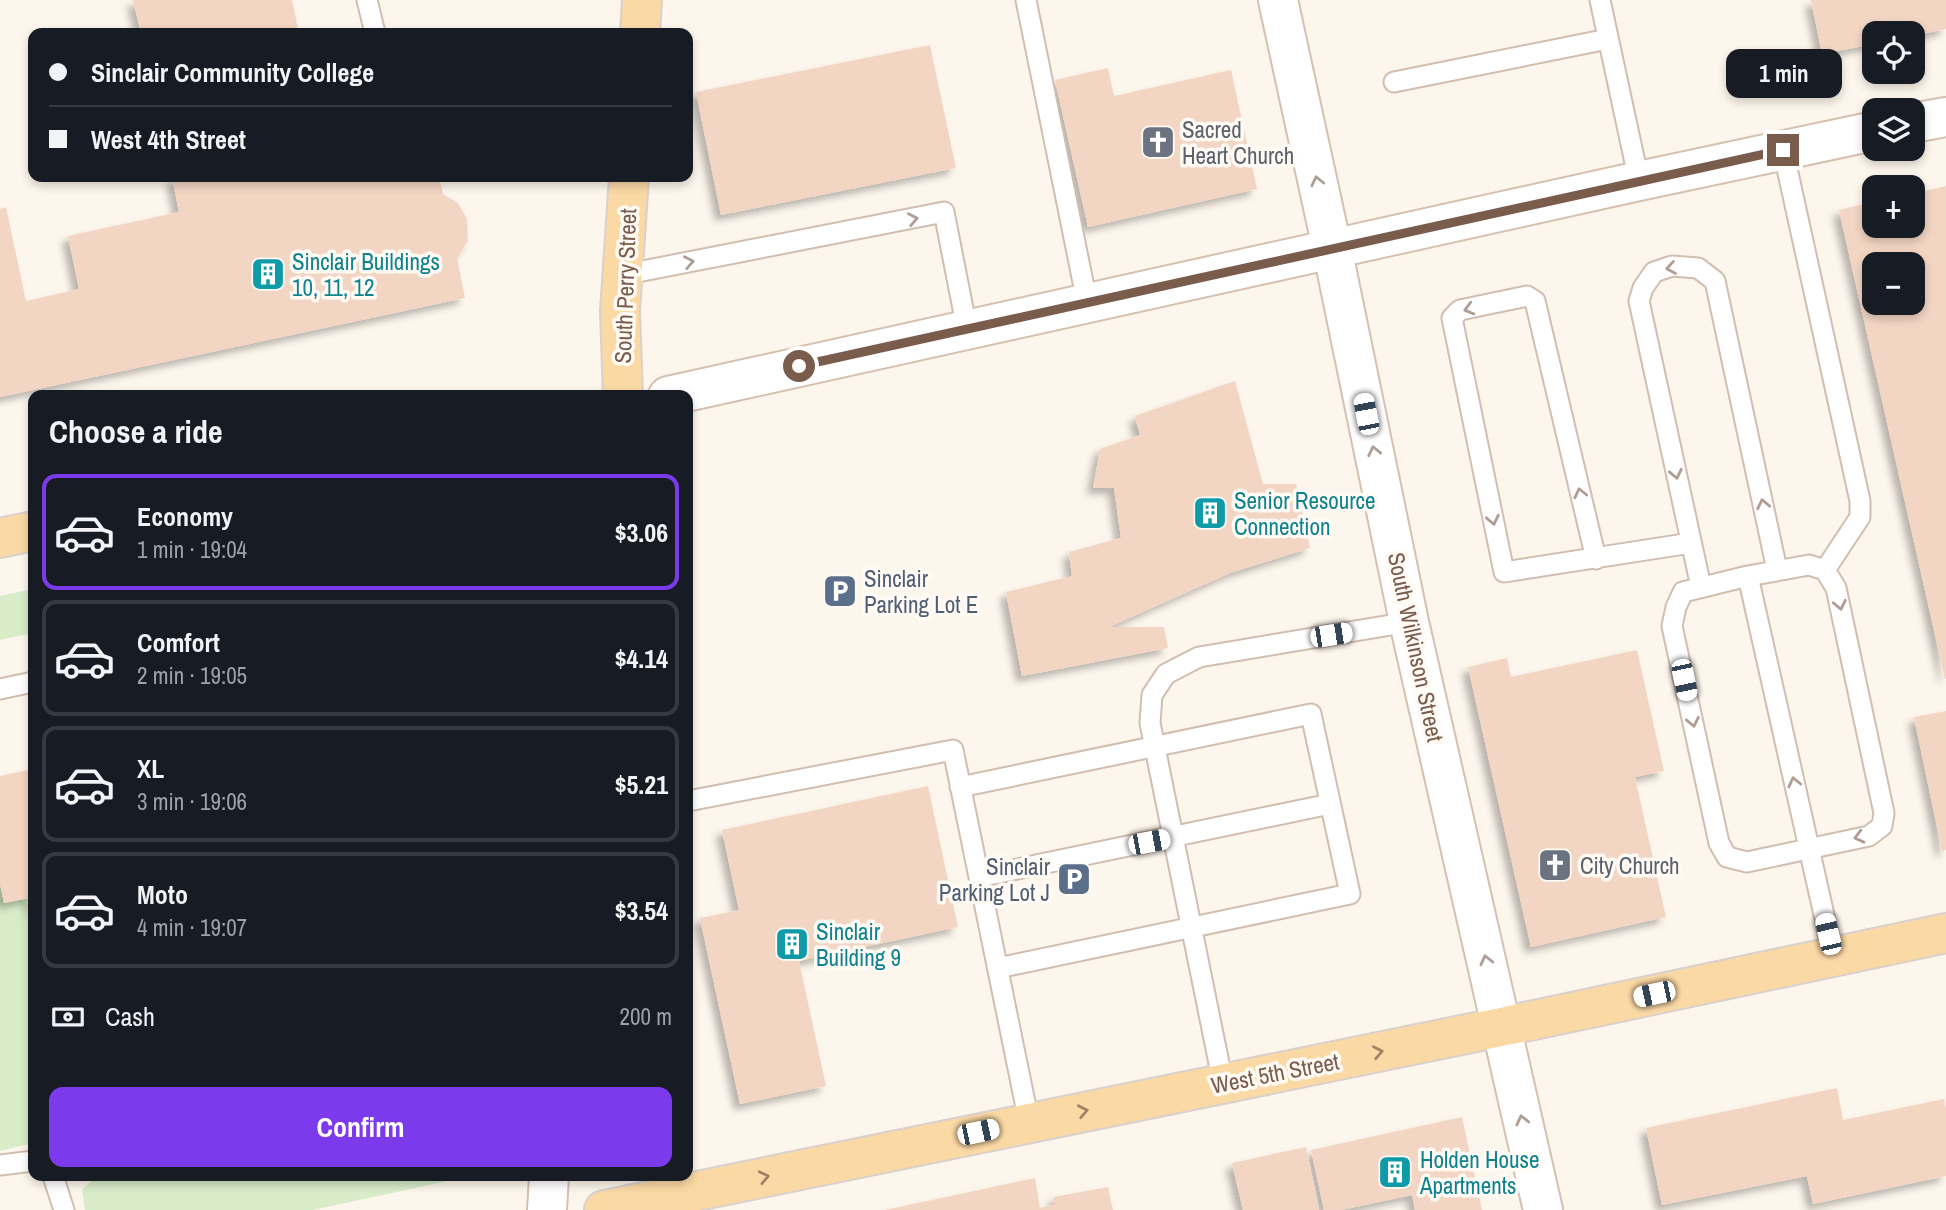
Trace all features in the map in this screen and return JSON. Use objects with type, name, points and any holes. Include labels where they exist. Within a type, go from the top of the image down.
[{"type":"main road","points":[[640,28],[642,0]]},
{"type":"main road","name":"South Perry Street","points":[[623,390],[620,312],[629,182]]},
{"type":"main road","points":[[0,538],[28,532]]},
{"type":"main road","name":"West 5th Street","points":[[604,1210],[1501,1027],[1946,933]]},
{"type":"street","name":"South Wilkinson Street","points":[[1279,0],[1409,622],[1543,1210]]},
{"type":"street","points":[[1925,121],[1946,117]]},
{"type":"street","points":[[693,390],[1862,134]]},
{"type":"street","points":[[547,1210],[549,1181]]},
{"type":"street","points":[[671,1181],[697,1191]]},
{"type":"lane","points":[[367,0],[374,28]]},
{"type":"lane","points":[[1026,0],[1087,302]]},
{"type":"lane","points":[[1600,0],[1639,181]]},
{"type":"lane","points":[[1394,82],[1608,40]]},
{"type":"lane","points":[[1783,150],[1860,501],[1860,517],[1825,570]]},
{"type":"lane","points":[[622,275],[944,212],[967,329]]},
{"type":"lane","points":[[1700,587],[1639,301],[1643,288],[1654,272],[1672,266],[1698,268],[1715,281],[1777,570]]},
{"type":"lane","points":[[1596,559],[1535,301],[1528,296],[1460,310],[1451,318],[1504,572],[1596,559],[1691,543]]},
{"type":"lane","points":[[1809,565],[1825,570],[1836,588],[1884,813],[1882,827],[1869,836],[1747,862],[1727,857],[1718,843],[1672,626],[1682,592],[1777,570],[1809,565]]},
{"type":"lane","points":[[1748,576],[1833,955]]},
{"type":"lane","points":[[1223,1083],[1154,747],[1150,723],[1152,695],[1166,674],[1199,657],[1409,622]]},
{"type":"lane","points":[[0,689],[28,683]]},
{"type":"lane","points":[[960,787],[1311,714],[1350,894],[998,968]]},
{"type":"lane","points":[[693,800],[953,750],[1029,1122]]},
{"type":"lane","points":[[979,877],[1330,804]]},
{"type":"lane","points":[[0,1165],[28,1162]]},
{"type":"lane","points":[[54,1181],[64,1210]]},
{"type":"green space","points":[[28,590],[28,634],[0,640],[0,596]]},
{"type":"green space","points":[[0,884],[4,903],[28,898],[28,1144],[0,1151]]},
{"type":"green space","points":[[91,1181],[448,1181],[313,1210],[85,1210],[82,1190]]},
{"type":"building","points":[[133,0],[292,0],[298,28],[140,28]]},
{"type":"building","points":[[1811,0],[1946,0],[1946,29],[1925,33],[1925,21],[1862,21],[1862,46],[1822,54]]},
{"type":"building","points":[[930,45],[956,168],[721,215],[696,92]]},
{"type":"building","name":"Sacred Heart Church","points":[[1108,68],[1114,96],[1231,70],[1257,189],[1088,227],[1055,80]]},
{"type":"building","name":"Sinclair Buildings 10, 11, 12","points":[[173,182],[440,182],[443,194],[458,203],[467,219],[468,241],[457,258],[465,298],[0,397],[0,209],[6,207],[26,301],[79,289],[68,236],[179,212]]},
{"type":"building","points":[[1946,186],[1946,679],[1863,315],[1925,315],[1925,252],[1862,252],[1862,312],[1839,210],[1862,205],[1862,238],[1925,238],[1925,191]]},
{"type":"building","name":"Senior Resource Connection","points":[[1235,381],[1263,484],[1296,484],[1310,548],[1230,573],[1109,627],[1164,627],[1168,648],[1022,676],[1006,592],[1072,576],[1069,552],[1121,538],[1114,488],[1093,488],[1100,449],[1140,435],[1135,416]]},
{"type":"building","points":[[1637,650],[1664,771],[1635,777],[1666,917],[1531,947],[1468,667],[1507,658],[1511,677]]},
{"type":"building","points":[[1946,711],[1946,850],[1942,851],[1914,717]]},
{"type":"building","points":[[28,770],[28,898],[4,903],[0,884],[0,776]]},
{"type":"building","name":"Sinclair Building 9","points":[[928,786],[958,927],[799,961],[826,1086],[740,1104],[700,918],[739,910],[722,830]]},
{"type":"building","points":[[1837,1088],[1843,1120],[1944,1099],[1946,1176],[1813,1204],[1807,1176],[1662,1205],[1646,1128]]},
{"type":"building","name":"Holden House Apartments","points":[[1462,1117],[1482,1210],[1415,1210],[1412,1195],[1341,1210],[1324,1210],[1311,1150]]},
{"type":"building","points":[[1306,1147],[1319,1210],[1243,1210],[1232,1163]]},
{"type":"building","points":[[1035,1178],[1040,1208],[1054,1205],[1054,1197],[1108,1187],[1113,1210],[885,1210]]},
{"type":"place","name":"Sacred Heart Church","points":[[1158,142]]},
{"type":"place","name":"Sinclair Buildings 10, 11, 12","points":[[268,274]]},
{"type":"place","name":"Senior Resource Connection","points":[[1210,513]]},
{"type":"place","name":"Sinclair Parking Lot E","points":[[840,591]]},
{"type":"place","name":"City Church","points":[[1555,865]]},
{"type":"place","name":"Sinclair Parking Lot J","points":[[1074,879]]},
{"type":"place","name":"Sinclair Building 9","points":[[792,944]]},
{"type":"place","name":"Holden House Apartments","points":[[1395,1172]]},
{"type":"route","points":[[799,366],[1783,150]]}]
